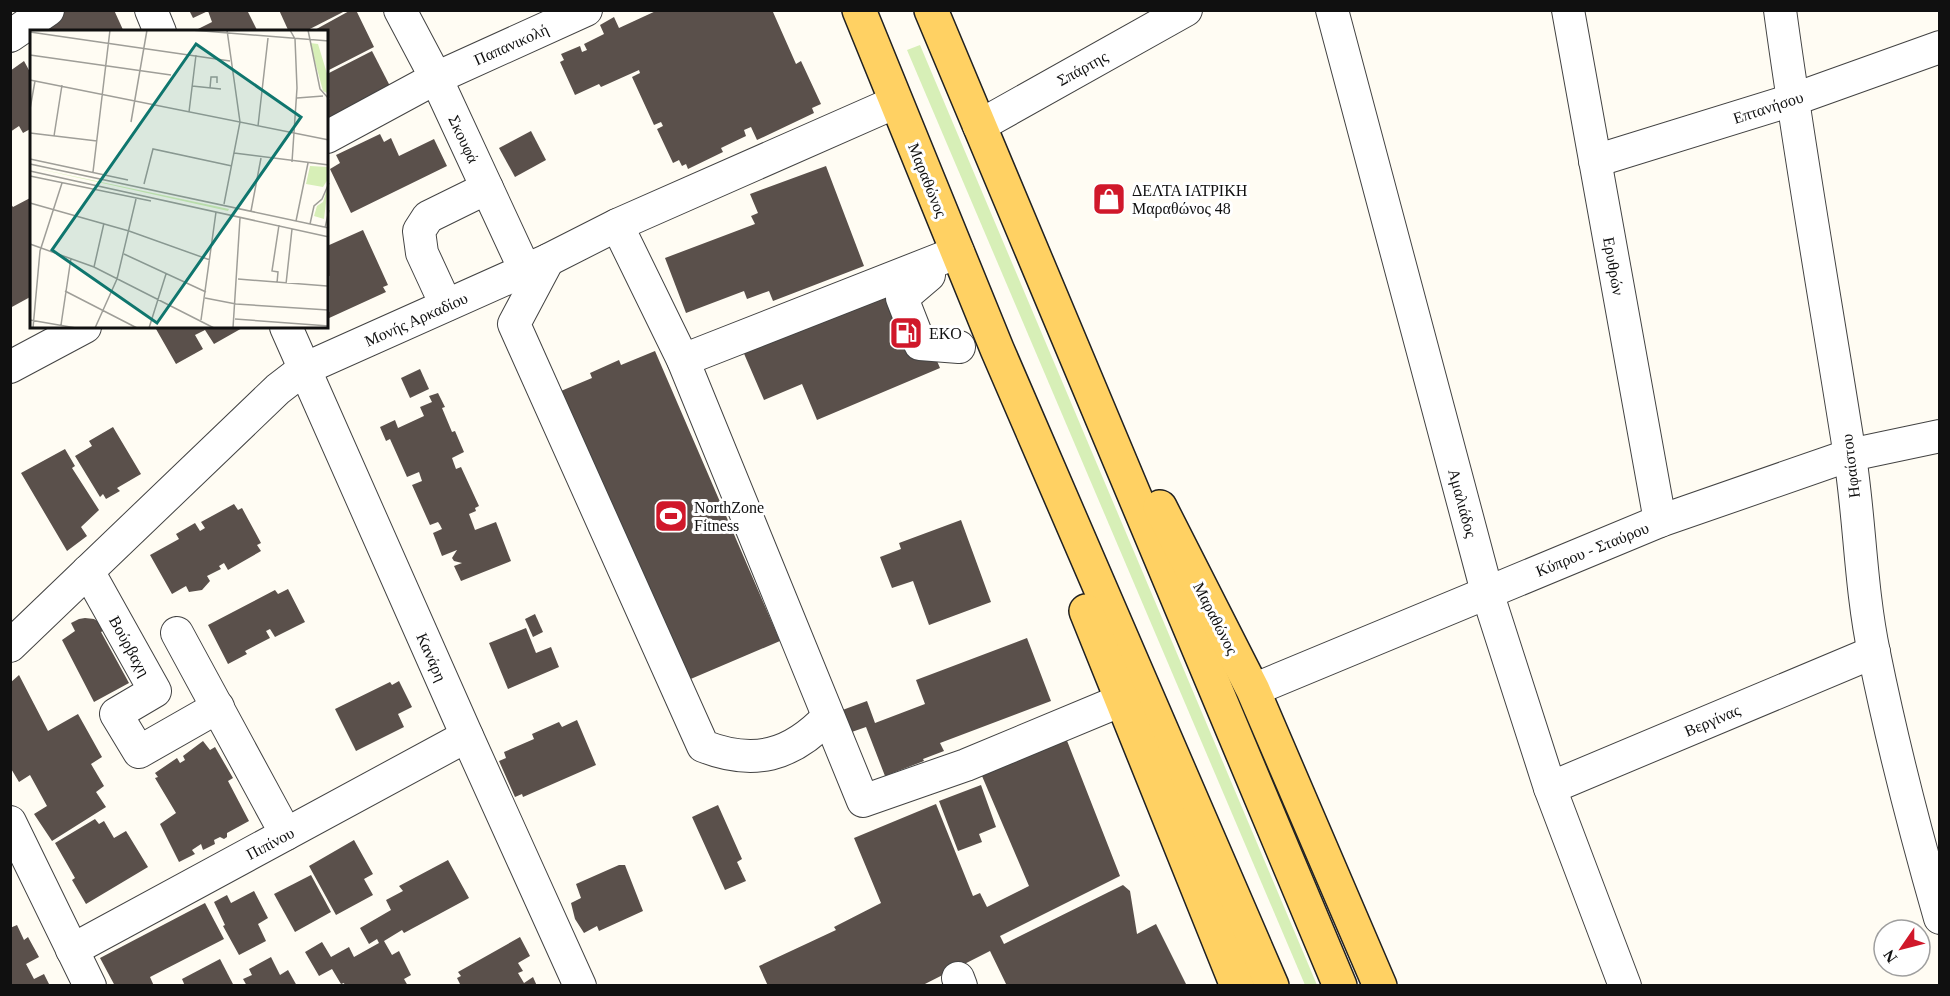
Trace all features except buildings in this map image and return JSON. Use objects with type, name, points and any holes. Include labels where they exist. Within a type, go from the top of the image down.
[{"type":"main road","name":"Μαραθώνος","points":[[859,10],[997,349],[1272,986]]},
{"type":"main road","name":"Μαραθώνος","points":[[931,10],[1340,986]]},
{"type":"main road","name":"Μαραθώνος","points":[[1034,259],[1253,690],[1380,986]]},
{"type":"main road","name":"Μαραθώνος","points":[[997,349],[1022,452],[1237,986]]},
{"type":"street","points":[[10,36],[48,10]]},
{"type":"street","points":[[151,10],[159,30]]},
{"type":"street","name":"Σκουφά","points":[[400,10],[436,78],[487,188],[536,265]]},
{"type":"street","name":"Παπανικολή","points":[[328,136],[436,78],[586,10]]},
{"type":"street","name":"Σπάρτης","points":[[979,126],[1186,10]]},
{"type":"street","name":"Αμαλιάδος","points":[[1332,10],[1487,592],[1550,788],[1625,986]]},
{"type":"street","name":"Ερυθρών","points":[[1568,10],[1660,521]]},
{"type":"street","name":"Ηφαίστου","points":[[1780,10],[1792,100],[1850,455],[1862,579],[1874,652],[1928,833],[1940,918]]},
{"type":"street","name":"Επτανήσου","points":[[1595,161],[1792,100],[1940,47]]},
{"type":"street","name":"Μονής Αρκαδίου","points":[[10,646],[278,389],[304,369],[536,265],[617,225],[896,102]]},
{"type":"street","points":[[446,305],[422,253],[419,231],[428,217],[487,188]]},
{"type":"street","points":[[617,225],[683,360],[863,801],[966,765],[1122,700]]},
{"type":"street","points":[[683,360],[958,252]]},
{"type":"street","points":[[536,265],[514,324],[703,746],[724,754],[741,756],[758,756],[776,752],[804,739],[828,717]]},
{"type":"street","points":[[929,275],[902,298],[920,344],[958,346]]},
{"type":"street","points":[[10,367],[83,328]]},
{"type":"street","name":"Κανάρη","points":[[286,328],[580,986]]},
{"type":"street","name":"Κύπρου - Σταύρου","points":[[1253,690],[1660,521],[1850,455],[1940,436]]},
{"type":"street","name":"Βούρβαχη","points":[[88,571],[154,691],[116,714],[139,752],[218,707]]},
{"type":"street","points":[[177,633],[286,834]]},
{"type":"street","name":"Βεργίνας","points":[[1550,788],[1874,652]]},
{"type":"street","name":"Πιπίνου","points":[[72,950],[467,736]]},
{"type":"street","points":[[10,822],[90,986]]},
{"type":"green space","points":[[920,45],[1317,985],[1305,985],[907,50]]},
{"type":"place","name":"ΔΕΛΤΑ ΙΑΤΡΙΚΗ Μαραθώνος 48","points":[[1109,199]]},
{"type":"place","name":"EKO","points":[[906,333]]},
{"type":"place","name":"NorthZone Fitness","points":[[671,516]]}]
